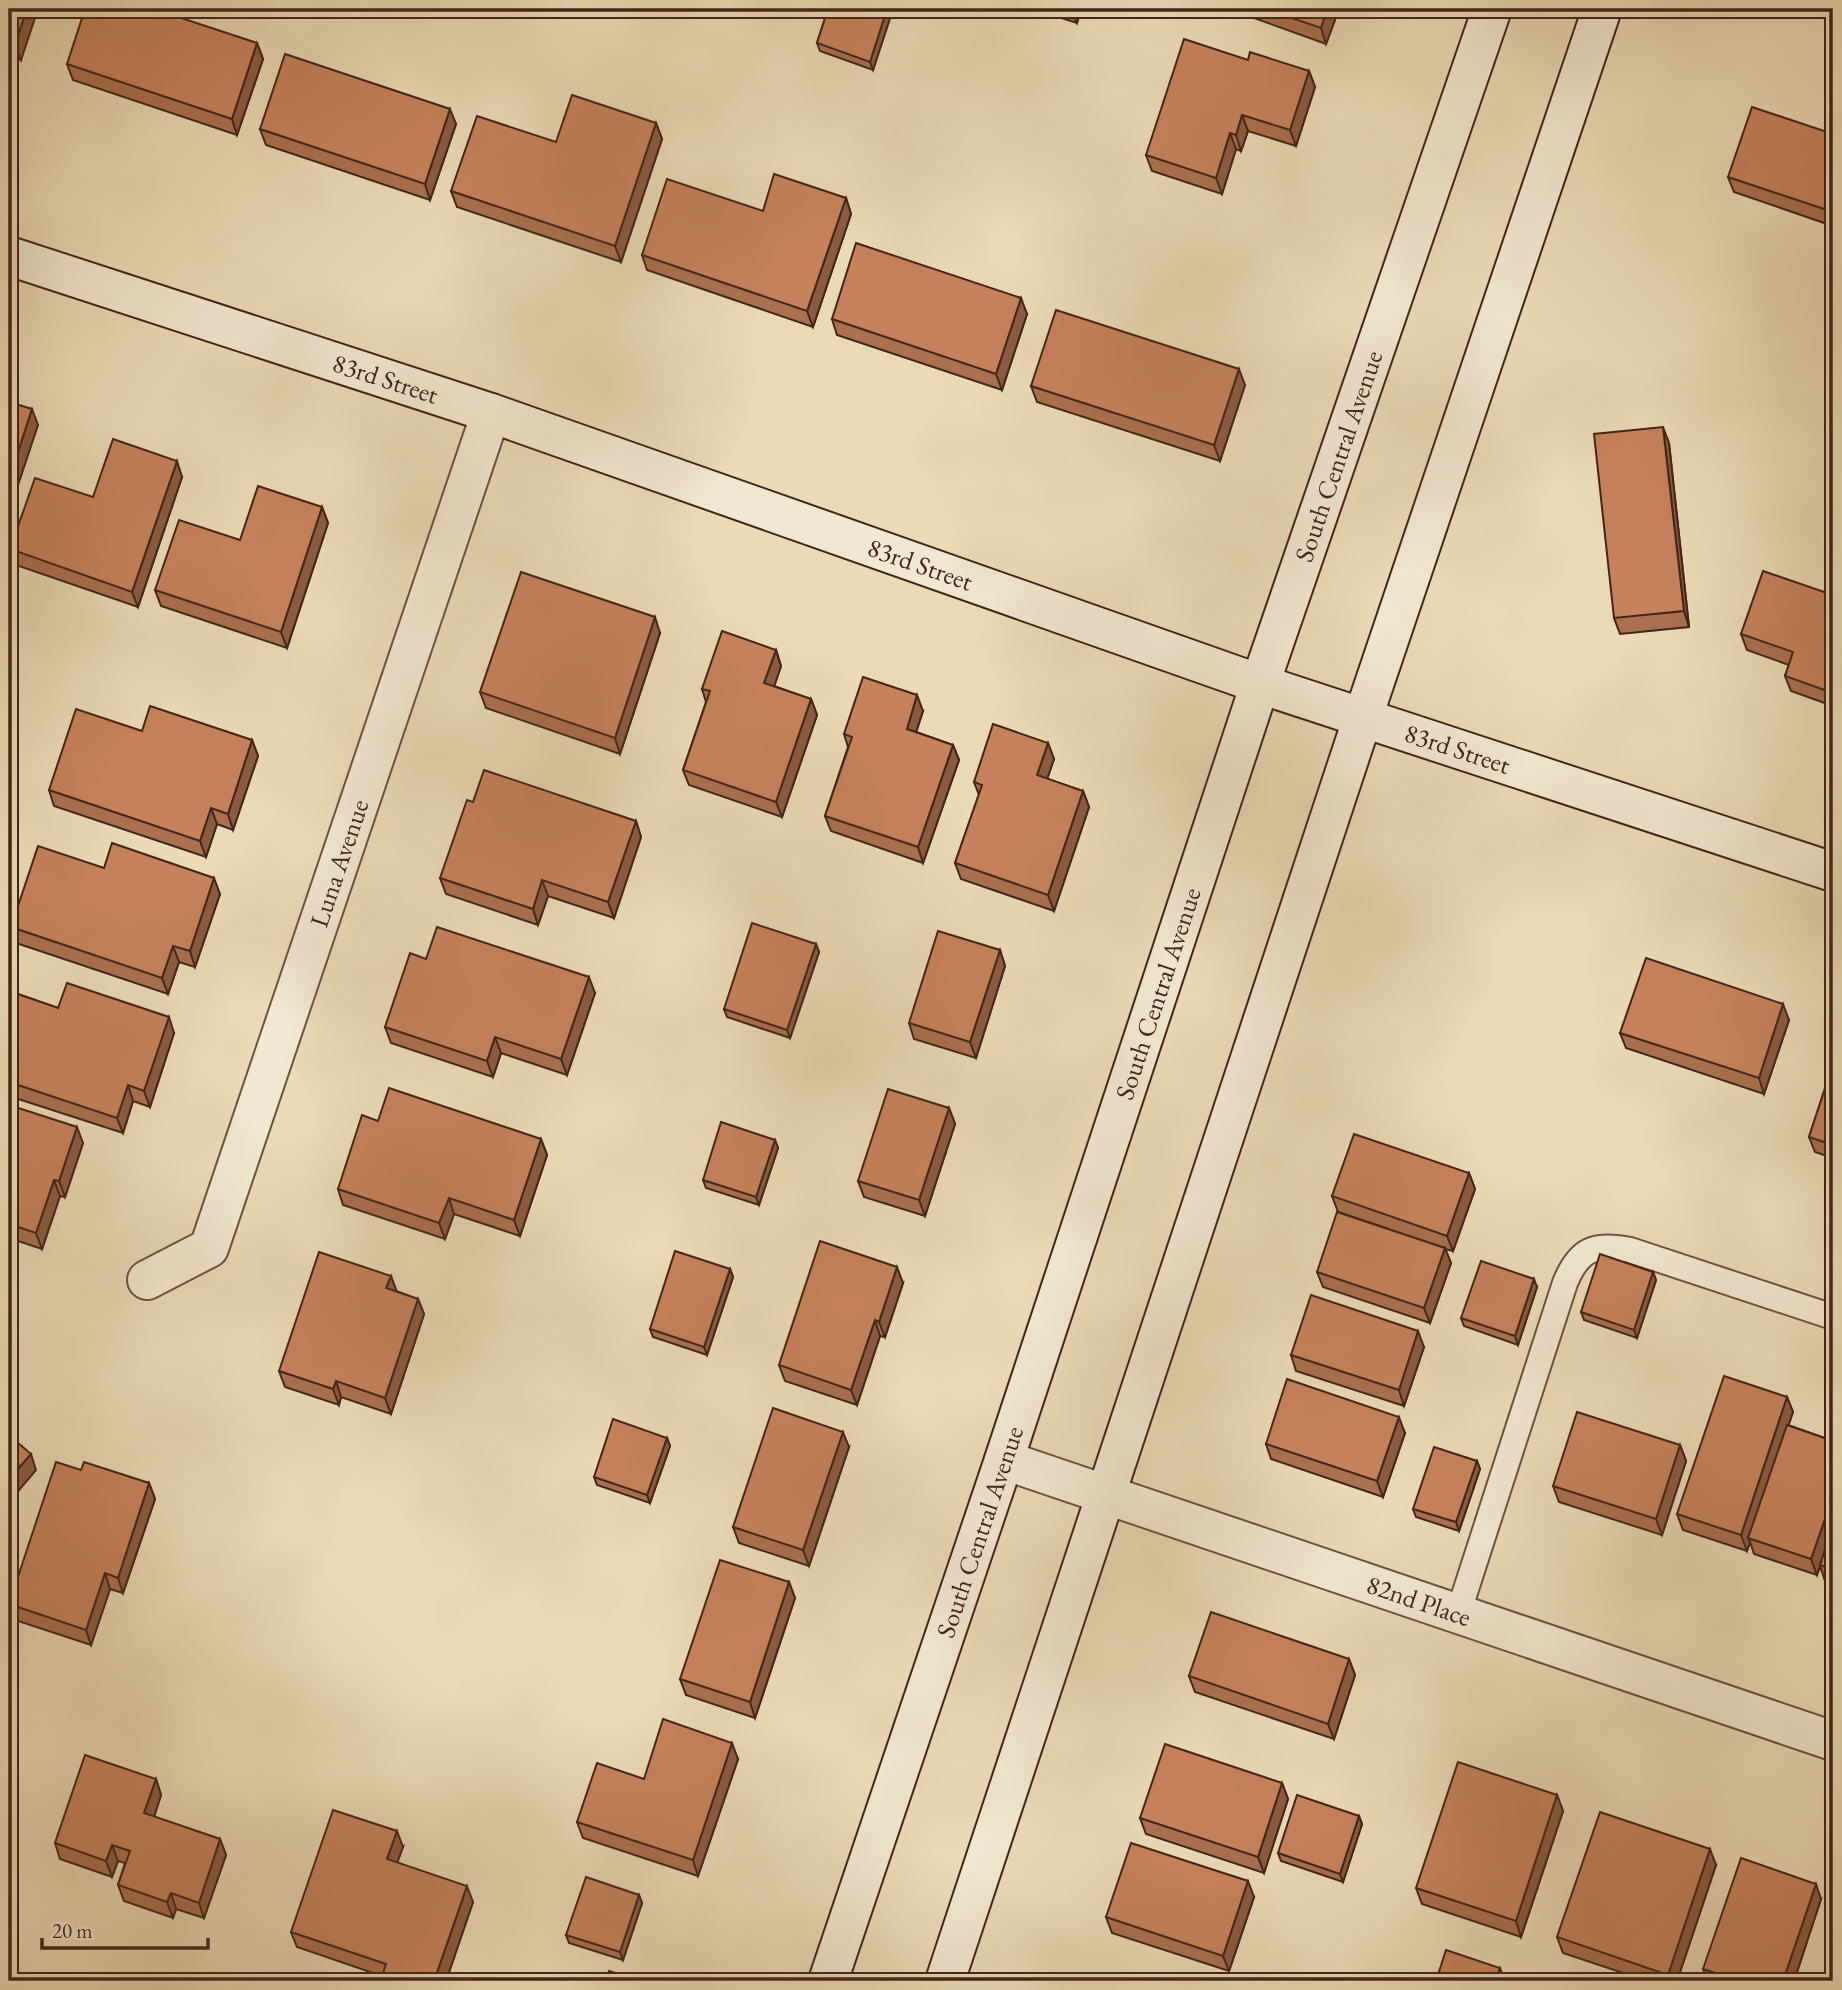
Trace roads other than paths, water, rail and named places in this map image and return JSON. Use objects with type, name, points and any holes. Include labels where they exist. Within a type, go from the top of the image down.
[{"type":"street","name":"South Central Avenue","points":[[828,1981],[1004,1460],[1260,684],[1492,9]]},
{"type":"street","points":[[945,1981],[1363,717],[1602,9]]},
{"type":"street","name":"83rd Street","points":[[9,256],[491,413],[1260,684],[1833,872]]},
{"type":"street","name":"Luna Avenue","points":[[147,1280],[209,1248],[491,413]]},
{"type":"street","name":"82nd Place","points":[[1004,1460],[1833,1741]]},
{"type":"lane","points":[[1458,1614],[1565,1283],[1572,1265],[1581,1254],[1612,1247],[1630,1250],[1833,1317]]}]
